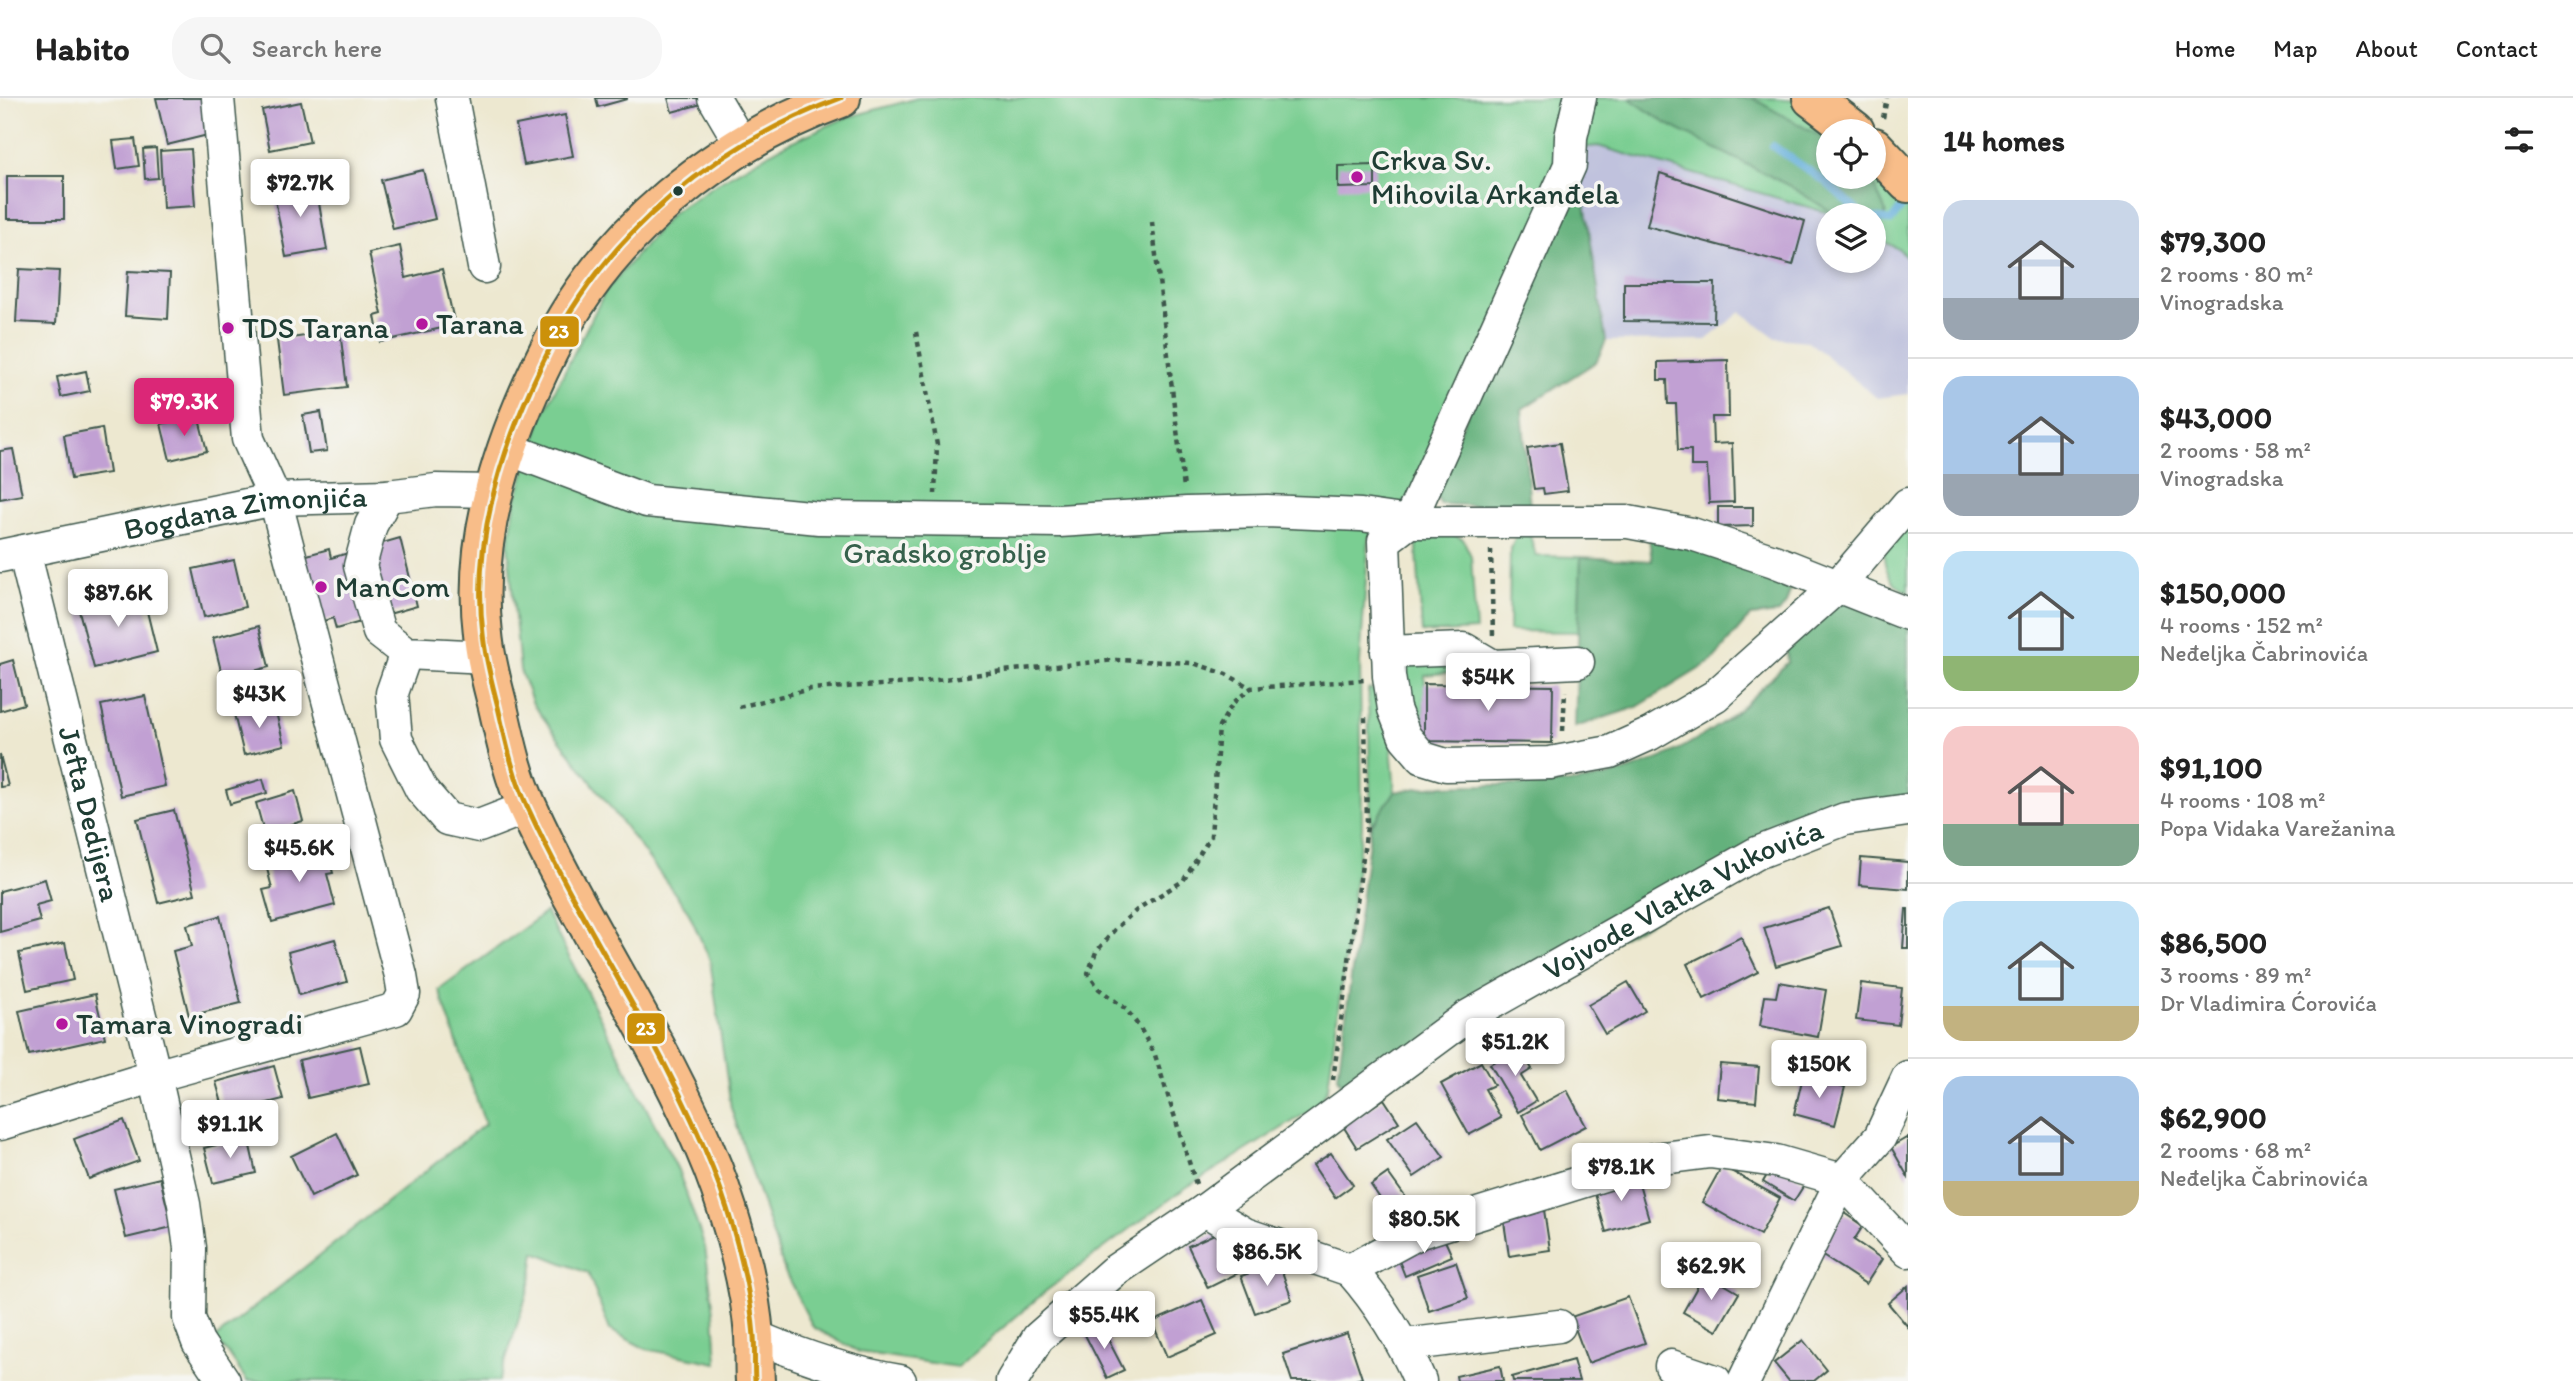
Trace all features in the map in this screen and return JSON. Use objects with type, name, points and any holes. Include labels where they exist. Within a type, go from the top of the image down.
[{"type":"main road","points":[[755,1381],[754,1336],[743,1272],[726,1207],[688,1110],[528,807],[508,751],[482,623],[482,573],[494,491],[506,448],[530,387],[557,333],[605,262],[625,239],[652,215],[707,168],[741,144],[807,110],[841,98]]},
{"type":"main road","points":[[1812,98],[1846,119]]},
{"type":"main road","points":[[1886,155],[1908,183]]},
{"type":"street","points":[[0,1124],[155,1076],[396,1009],[404,994],[275,499],[248,439],[218,98]]},
{"type":"street","points":[[452,98],[484,267]]},
{"type":"street","points":[[714,98],[741,144]]},
{"type":"street","points":[[1580,98],[1571,137],[1570,165],[1409,522],[1384,541],[1388,664],[1394,709],[1405,737],[1423,758],[1446,765],[1550,763],[1610,752],[1650,734],[1715,696],[1837,587],[1908,504]]},
{"type":"street","points":[[506,448],[647,501],[819,518],[1059,521],[1267,511],[1360,515],[1409,522],[1628,522],[1692,534],[1774,561],[1908,614]]},
{"type":"street","name":"Bogdana Zimonjića","points":[[12,554],[275,499],[387,496],[436,490],[494,491]]},
{"type":"street","points":[[387,496],[371,526],[360,566],[379,632],[406,653],[487,657]]},
{"type":"street","name":"Jefta Dedijera","points":[[12,554],[155,1076],[184,1204],[190,1248],[189,1318],[198,1342],[224,1381]]},
{"type":"street","points":[[1388,664],[1464,649],[1493,666],[1572,662]]},
{"type":"street","points":[[406,653],[392,693],[396,739],[422,789],[447,819],[479,826],[528,807]]},
{"type":"street","name":"Vojvode Vlatka Vukovića","points":[[1012,1381],[1038,1338],[1113,1272],[1205,1210],[1465,1018],[1757,853],[1845,819],[1908,810]]},
{"type":"street","points":[[1744,1381],[1842,1180],[1880,1137],[1908,1077]]},
{"type":"street","points":[[1350,1270],[1420,1233],[1656,1159],[1710,1152],[1776,1161],[1842,1180],[1908,1251]]},
{"type":"street","points":[[1205,1210],[1245,1234],[1350,1270],[1377,1301],[1404,1345],[1420,1381]]},
{"type":"street","points":[[1404,1345],[1559,1326]]},
{"type":"street","points":[[754,1336],[829,1364],[870,1376],[900,1381]]},
{"type":"street","points":[[1671,1366],[1715,1381]]},
{"type":"path","points":[[1877,119],[1887,98]]},
{"type":"path","points":[[1152,222],[1187,513]]},
{"type":"path","points":[[916,332],[937,445],[934,519]]},
{"type":"path","points":[[1491,521],[1493,640]]},
{"type":"path","points":[[739,707],[810,689],[915,683],[1116,660],[1193,663],[1226,674],[1251,688],[1365,680],[1388,664]]},
{"type":"path","points":[[1562,760],[1572,662]]},
{"type":"path","points":[[1205,1210],[1154,1055],[1126,1009],[1099,989],[1088,973],[1096,952],[1116,928],[1139,908],[1183,881],[1211,836],[1219,727],[1233,703],[1251,688]]},
{"type":"path","points":[[1328,1120],[1367,827],[1365,707]]},
{"type":"shaded area","points":[[1598,146],[1816,209],[1816,273],[1886,273],[1886,242],[1900,250],[1908,258],[1908,394],[1877,398],[1808,341],[1776,338],[1741,312],[1706,340],[1606,341],[1577,148]]},
{"type":"green space","name":"Gradsko groblje","points":[[918,98],[1629,98],[1667,124],[1790,186],[1817,203],[1816,209],[1598,146],[1577,148],[1412,495],[1369,537],[1360,663],[1362,828],[1328,1087],[1319,1105],[1184,1189],[1046,1291],[957,1367],[859,1352],[813,1327],[785,1272],[731,1108],[710,960],[688,911],[533,704],[520,670],[508,545],[516,499],[543,414],[605,292],[672,213],[724,179],[786,144],[845,118]]},
{"type":"green space","points":[[1629,98],[1752,98],[1816,134],[1816,189],[1875,189],[1882,203],[1817,203],[1790,186],[1667,124]]},
{"type":"green space","points":[[1752,98],[1796,102],[1817,119],[1816,134]]},
{"type":"green space","points":[[1580,171],[1606,341],[1596,362],[1522,409],[1530,508],[1440,504],[1433,489]]},
{"type":"green space","points":[[1886,172],[1908,196],[1908,258],[1886,242],[1886,203],[1882,203],[1875,189],[1886,189]]},
{"type":"green space","points":[[1908,514],[1908,592],[1896,584],[1888,573],[1884,553],[1889,538]]},
{"type":"green space","points":[[1520,531],[1529,532],[1536,556],[1581,557],[1578,632],[1509,631],[1510,548]]},
{"type":"green space","points":[[1448,532],[1463,539],[1471,556],[1476,630],[1422,633],[1416,534]]},
{"type":"green space","points":[[1649,538],[1692,543],[1783,578],[1790,591],[1786,604],[1779,613],[1750,616],[1712,661],[1637,707],[1575,727],[1581,557],[1652,561]]},
{"type":"green space","points":[[1845,599],[1908,622],[1908,806],[1844,815],[1359,1083],[1343,1088],[1338,1076],[1371,826],[1395,792],[1454,785],[1577,782],[1623,772],[1666,756],[1707,733],[1742,707],[1788,662],[1786,644]]},
{"type":"green space","points":[[1455,655],[1454,672],[1425,675],[1424,741],[1412,731],[1402,669],[1415,658]]},
{"type":"green space","points":[[1368,689],[1380,691],[1390,733],[1395,792],[1371,826]]},
{"type":"green space","points":[[546,912],[678,1170],[705,1247],[714,1312],[717,1363],[646,1349],[610,1330],[588,1273],[535,1252],[531,1281],[499,1381],[247,1381],[227,1352],[213,1340],[485,1124],[439,990]]},
{"type":"building","points":[[156,98],[203,98],[212,134],[167,145]]},
{"type":"building","points":[[596,98],[627,98],[627,99],[598,107]]},
{"type":"building","points":[[668,98],[704,98],[705,103],[672,112]]},
{"type":"building","points":[[301,102],[310,142],[270,150],[262,110]]},
{"type":"building","points":[[565,115],[573,156],[524,165],[516,125]]},
{"type":"building","points":[[135,139],[139,166],[117,169],[113,141]]},
{"type":"building","points":[[156,148],[158,178],[145,179],[143,149]]},
{"type":"building","points":[[191,149],[195,206],[163,208],[160,151]]},
{"type":"building","name":"Crkva Sv. Mihovila Arkanđela","points":[[1375,165],[1375,187],[1338,188],[1338,166]]},
{"type":"building","points":[[423,170],[435,219],[393,229],[381,180]]},
{"type":"building","points":[[1660,173],[1805,221],[1793,265],[1647,226]]},
{"type":"building","points":[[7,176],[64,176],[64,219],[7,219]]},
{"type":"building","points":[[315,180],[327,250],[286,257],[273,188]]},
{"type":"building","points":[[400,246],[406,278],[442,269],[455,325],[380,342],[375,316],[382,314],[369,253]]},
{"type":"building","points":[[19,269],[59,271],[56,324],[16,322]]},
{"type":"building","points":[[128,271],[170,273],[168,319],[125,316]]},
{"type":"building","points":[[1624,283],[1715,283],[1714,322],[1624,321]]},
{"type":"building","points":[[340,331],[347,387],[284,395],[277,340]]},
{"type":"building","points":[[1728,360],[1729,417],[1712,417],[1713,444],[1732,443],[1734,502],[1709,503],[1707,466],[1691,466],[1691,450],[1678,450],[1676,404],[1668,404],[1667,380],[1658,380],[1658,362]]},
{"type":"building","points":[[86,371],[90,391],[61,397],[57,377]]},
{"type":"building","points":[[321,412],[327,451],[309,453],[303,415]]},
{"type":"building","points":[[198,415],[207,451],[170,460],[161,424]]},
{"type":"building","points":[[102,428],[109,473],[71,479],[64,435]]},
{"type":"building","points":[[1560,443],[1568,491],[1544,494],[1543,488],[1534,489],[1527,448]]},
{"type":"building","points":[[13,449],[22,495],[0,499],[0,451]]},
{"type":"building","points":[[1718,507],[1753,507],[1753,526],[1718,527]]},
{"type":"building","points":[[400,538],[417,606],[336,629],[333,618],[314,624],[296,558],[329,549],[331,558]]},
{"type":"building","points":[[234,560],[245,607],[204,617],[193,569]]},
{"type":"building","points":[[142,591],[157,652],[94,668],[78,607]]},
{"type":"building","points":[[259,626],[269,667],[223,679],[213,638]]},
{"type":"building","points":[[13,660],[24,704],[0,711],[0,664]]},
{"type":"building","points":[[1424,684],[1553,686],[1552,743],[1424,741]]},
{"type":"building","points":[[145,696],[165,786],[121,796],[101,705]]},
{"type":"building","points":[[274,704],[284,745],[244,755],[234,714]]},
{"type":"building","points":[[0,755],[8,786],[0,787]]},
{"type":"building","points":[[263,779],[267,793],[230,804],[226,790]]},
{"type":"building","points":[[295,791],[303,821],[264,832],[256,803]]},
{"type":"building","points":[[174,810],[195,894],[158,903],[137,819]]},
{"type":"building","points":[[325,845],[333,873],[327,874],[335,905],[272,922],[263,890],[272,888],[265,861]]},
{"type":"building","points":[[1861,858],[1908,862],[1908,889],[1859,885]]},
{"type":"building","points":[[45,879],[51,901],[36,905],[40,921],[0,932],[0,891]]},
{"type":"building","points":[[1829,908],[1842,946],[1776,966],[1764,928]]},
{"type":"building","points":[[1906,909],[1908,948],[1903,948]]},
{"type":"building","points":[[220,916],[241,1003],[189,1016],[173,951],[192,946],[187,925]]},
{"type":"building","points":[[1741,937],[1758,972],[1704,999],[1687,964]]},
{"type":"building","points":[[335,939],[347,982],[299,995],[288,952]]},
{"type":"building","points":[[65,943],[73,980],[27,990],[19,953]]},
{"type":"building","points":[[1628,982],[1645,1011],[1605,1034],[1588,1005]]},
{"type":"building","points":[[1779,982],[1826,990],[1818,1037],[1760,1026],[1765,996],[1776,997]]},
{"type":"building","points":[[1861,983],[1902,988],[1898,1025],[1856,1020]]},
{"type":"building","name":"Tamara Vinogradi","points":[[95,994],[105,1038],[29,1055],[19,1011]]},
{"type":"building","points":[[360,1046],[369,1084],[308,1098],[299,1060]]},
{"type":"building","points":[[1519,1047],[1532,1069],[1521,1076],[1536,1101],[1518,1112],[1490,1064]]},
{"type":"building","points":[[1481,1062],[1494,1085],[1485,1089],[1501,1118],[1469,1135],[1441,1084]]},
{"type":"building","points":[[1720,1064],[1759,1067],[1756,1102],[1717,1098]]},
{"type":"building","points":[[274,1066],[283,1099],[225,1114],[216,1082]]},
{"type":"building","points":[[1803,1076],[1845,1087],[1835,1125],[1794,1114]]},
{"type":"building","points":[[1567,1090],[1586,1126],[1540,1150],[1522,1115]]},
{"type":"building","points":[[1384,1099],[1399,1122],[1357,1148],[1343,1126]]},
{"type":"building","points":[[1417,1119],[1444,1157],[1414,1177],[1387,1139]]},
{"type":"building","points":[[124,1120],[139,1161],[89,1179],[74,1139]]},
{"type":"building","points":[[337,1133],[357,1175],[311,1197],[291,1156]]},
{"type":"building","points":[[248,1137],[256,1173],[213,1183],[204,1148]]},
{"type":"building","points":[[1908,1137],[1908,1177],[1891,1147]]},
{"type":"building","points":[[1331,1153],[1353,1185],[1335,1198],[1313,1165]]},
{"type":"building","points":[[1774,1163],[1806,1182],[1794,1201],[1763,1182]]},
{"type":"building","points":[[1722,1166],[1780,1198],[1760,1235],[1702,1202]]},
{"type":"building","points":[[1388,1173],[1406,1198],[1388,1210],[1371,1185]]},
{"type":"building","points":[[1636,1174],[1649,1219],[1606,1232],[1593,1187]]},
{"type":"building","points":[[160,1178],[172,1227],[126,1238],[114,1189]]},
{"type":"building","points":[[1544,1210],[1550,1250],[1509,1256],[1503,1215]]},
{"type":"building","points":[[1844,1213],[1863,1226],[1854,1240],[1882,1259],[1866,1284],[1818,1253]]},
{"type":"building","points":[[1223,1230],[1242,1271],[1208,1288],[1188,1246]]},
{"type":"building","points":[[1442,1234],[1452,1256],[1405,1276],[1396,1253]]},
{"type":"building","points":[[1456,1262],[1468,1298],[1429,1311],[1417,1275]]},
{"type":"building","points":[[1279,1263],[1292,1300],[1255,1313],[1241,1276]]},
{"type":"building","points":[[1705,1273],[1739,1293],[1717,1331],[1683,1312]]},
{"type":"building","points":[[1908,1286],[1908,1327],[1888,1303]]},
{"type":"building","points":[[1628,1297],[1645,1343],[1588,1363],[1571,1317]]},
{"type":"building","points":[[1202,1300],[1217,1335],[1167,1357],[1152,1322]]},
{"type":"building","points":[[1100,1324],[1124,1370],[1107,1378],[1084,1333]]},
{"type":"building","points":[[1347,1333],[1362,1378],[1352,1381],[1292,1381],[1283,1354]]},
{"type":"building","points":[[1803,1340],[1827,1370],[1814,1381],[1789,1381],[1774,1363]]},
{"type":"building","points":[[1573,1360],[1579,1381],[1513,1381],[1512,1377]]},
{"type":"building","points":[[1500,1366],[1503,1381],[1457,1381],[1456,1376]]},
{"type":"waterway","points":[[1773,146],[1827,183],[1849,203]]},
{"type":"waterway","points":[[1886,220],[1891,221],[1905,203]]},
{"type":"transit line","name":"23","points":[[755,1381],[749,1294],[727,1208],[713,1169],[671,1076],[550,854],[518,784],[485,652],[481,597],[482,561],[495,488],[518,419],[548,352],[572,309],[601,268],[634,231],[670,197],[710,167],[751,140],[795,117],[841,98]]},
{"type":"place","name":"Crkva Sv. Mihovila Arkanđela","points":[[1357,177]]},
{"type":"place","name":"Tarana","points":[[422,324]]},
{"type":"place","name":"TDS Tarana","points":[[228,328]]},
{"type":"place","name":"ManCom","points":[[321,587]]},
{"type":"place","name":"Tamara Vinogradi","points":[[62,1024]]}]
